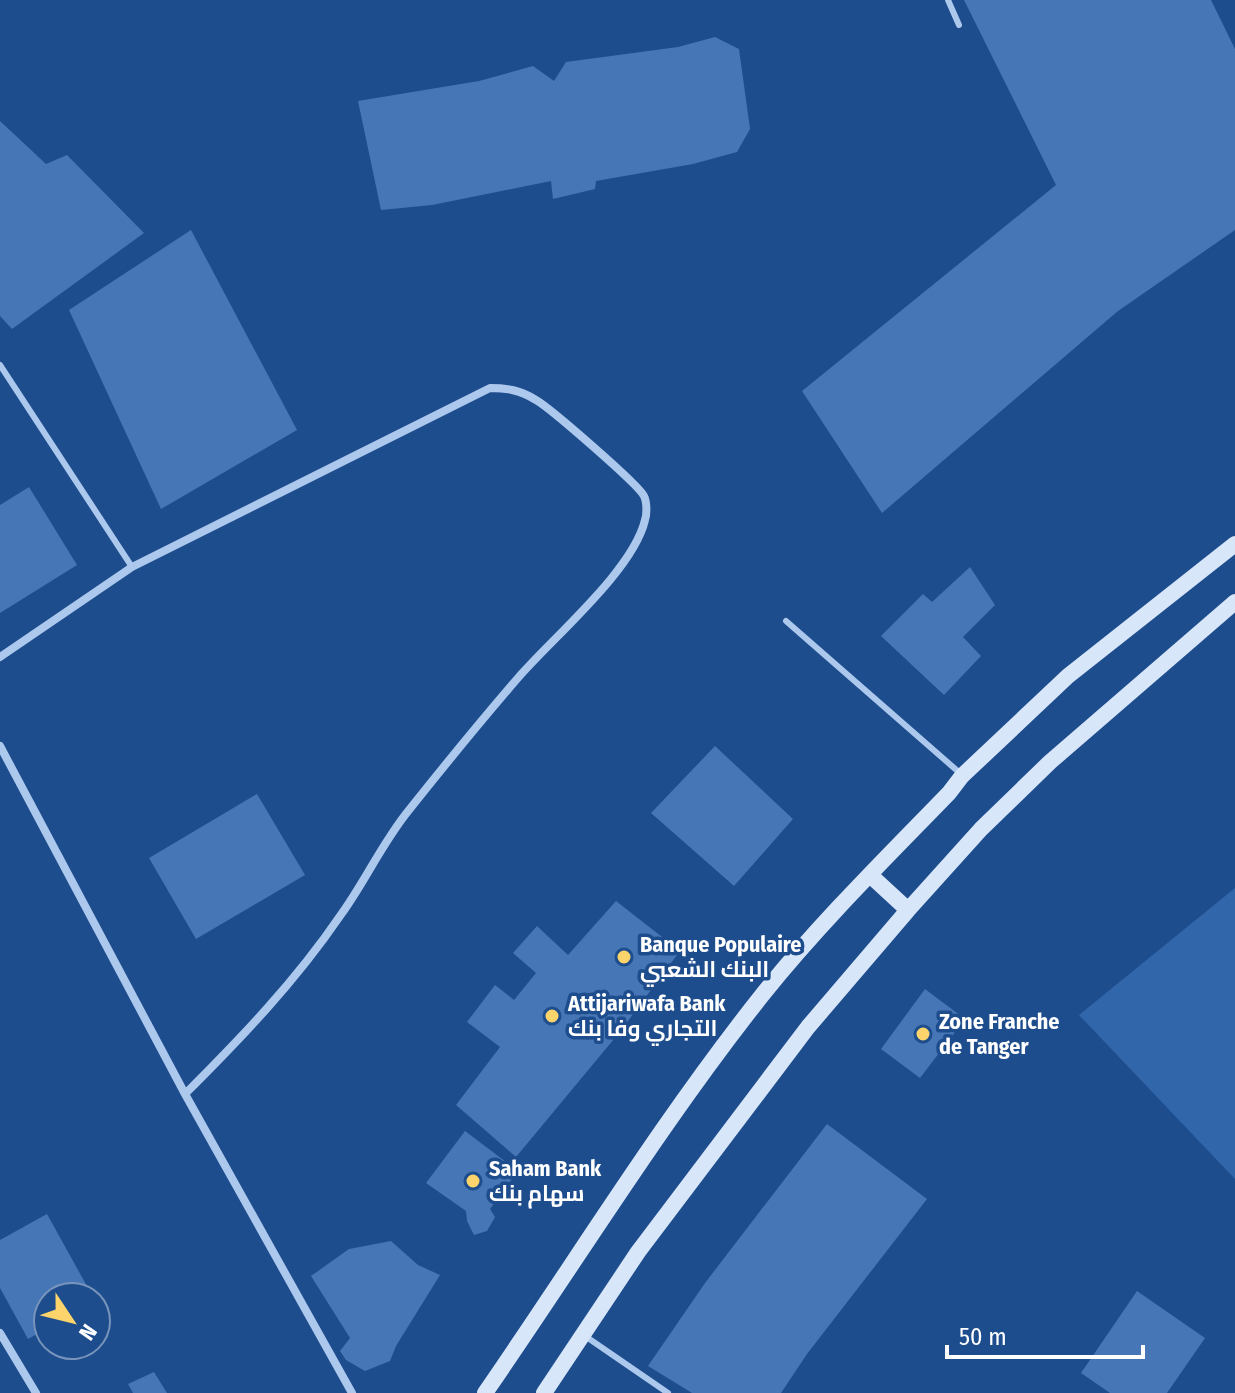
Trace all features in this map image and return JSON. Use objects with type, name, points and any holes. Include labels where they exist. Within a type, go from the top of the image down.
[{"type":"street","points":[[0,657],[132,567],[490,388],[511,388],[537,400],[644,496],[647,516],[640,537],[594,598],[519,677],[407,812],[302,970],[185,1094]]},
{"type":"street","points":[[485,1393],[625,1183],[763,994],[962,776],[1068,676],[1235,544]]},
{"type":"street","points":[[544,1393],[638,1252],[808,1027],[908,910],[981,829],[1050,762],[1235,602]]},
{"type":"street","points":[[0,746],[185,1094],[352,1393]]},
{"type":"street","points":[[870,875],[908,910]]},
{"type":"street","points":[[0,1333],[36,1393]]},
{"type":"lane","points":[[948,0],[959,25]]},
{"type":"lane","points":[[0,365],[132,567]]},
{"type":"lane","points":[[786,621],[962,776]]},
{"type":"lane","points":[[582,1334],[668,1393]]},
{"type":"shaded area","points":[[1235,888],[1235,1179],[1079,1015]]},
{"type":"building","points":[[964,0],[1211,0],[1235,49],[1235,230],[1118,311],[882,513],[802,391],[1056,185]]},
{"type":"building","points":[[715,37],[739,49],[750,129],[737,152],[693,164],[596,181],[595,189],[553,199],[551,181],[432,205],[381,210],[358,101],[479,81],[533,66],[554,81],[566,62],[678,47]]},
{"type":"building","points":[[0,121],[46,164],[67,155],[144,233],[12,329],[0,316]]},
{"type":"building","points":[[191,230],[297,430],[161,509],[69,310]]},
{"type":"building","points":[[29,487],[77,565],[0,613],[0,505]]},
{"type":"building","points":[[970,567],[995,605],[963,637],[981,656],[944,695],[881,636],[923,594],[932,602]]},
{"type":"building","points":[[715,746],[793,819],[734,886],[651,813]]},
{"type":"building","points":[[257,794],[305,875],[196,939],[149,858]]},
{"type":"building","points":[[616,901],[680,951],[619,1033],[516,1157],[456,1105],[500,1047],[467,1022],[495,985],[514,1000],[536,973],[513,953],[537,926],[568,955]]},
{"type":"building","name":"Zone Franche de Tanger","points":[[925,989],[965,1019],[920,1078],[881,1049]]},
{"type":"building","points":[[827,1124],[927,1199],[807,1354],[781,1393],[692,1393],[648,1366],[705,1283]]},
{"type":"building","points":[[465,1131],[518,1171],[490,1209],[495,1217],[487,1231],[474,1235],[466,1211],[426,1183]]},
{"type":"building","points":[[47,1214],[84,1281],[32,1281],[32,1337],[28,1339],[0,1288],[0,1240]]},
{"type":"building","points":[[391,1241],[418,1265],[440,1275],[390,1361],[365,1371],[346,1360],[340,1351],[350,1338],[311,1276],[349,1249]]},
{"type":"building","points":[[1137,1291],[1205,1338],[1167,1393],[1110,1393],[1081,1373]]},
{"type":"building","points":[[154,1372],[167,1393],[133,1393],[128,1384]]},
{"type":"place","name":"Banque Populaire البنك الشعبي","points":[[624,957]]},
{"type":"place","name":"Attijariwafa Bank التجاري وفا بنك","points":[[552,1016]]},
{"type":"place","name":"Zone Franche de Tanger","points":[[923,1034]]},
{"type":"place","name":"Saham Bank سهام بنك","points":[[473,1181]]}]
